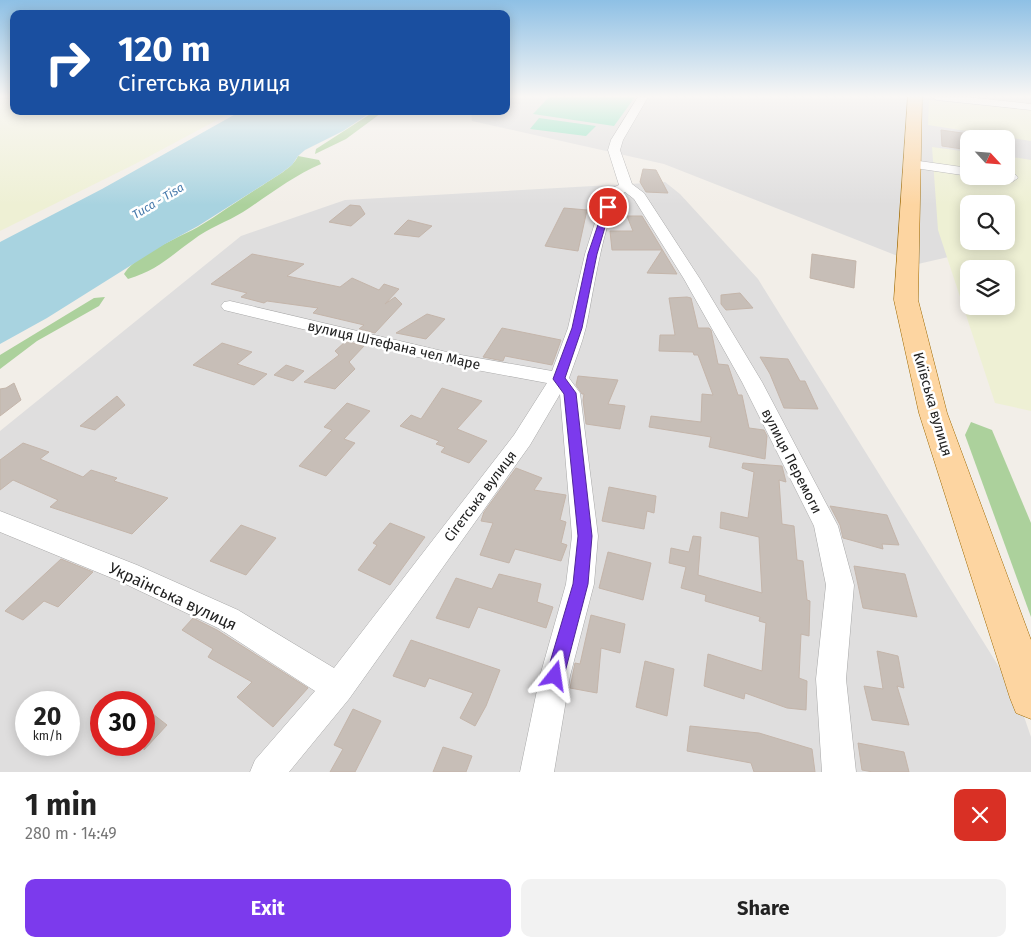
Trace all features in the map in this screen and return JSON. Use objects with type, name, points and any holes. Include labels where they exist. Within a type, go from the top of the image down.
[{"type":"main road","name":"Київська вулиця","points":[[913,133],[906,300],[933,413],[1031,698]]},
{"type":"street","points":[[621,133],[614,150],[626,186]]},
{"type":"street","points":[[912,164],[960,171]]},
{"type":"street","name":"Сігетська вулиця","points":[[267,772],[338,688],[522,440],[559,379],[577,328],[593,254],[608,207],[616,192],[626,186]]},
{"type":"street","name":"вулиця Перемоги","points":[[626,186],[638,196],[692,279],[752,382],[826,526],[840,585],[831,679],[838,772]]},
{"type":"street","name":"вулиця Штефана чел Маре","points":[[230,306],[455,360],[559,379]]},
{"type":"street","points":[[537,772],[555,676],[580,584],[585,536],[570,393],[559,379]]},
{"type":"street","name":"Українська вулиця","points":[[0,521],[128,573],[228,619],[338,688]]},
{"type":"shaded area","points":[[526,133],[960,133],[960,185],[1015,185],[1015,133],[1031,133],[1031,238],[1015,242],[1015,195],[960,195],[960,250],[979,250],[918,264],[664,164]]},
{"type":"shaded area","points":[[665,182],[680,194],[758,279],[1017,696],[1031,737],[1031,772],[0,772],[0,431],[241,236],[345,200]]},
{"type":"green space","points":[[0,133],[193,133],[135,164],[0,231]]},
{"type":"green space","points":[[341,133],[354,133],[315,154],[316,149]]},
{"type":"green space","points":[[562,133],[589,133],[586,136]]},
{"type":"green space","points":[[1015,133],[1031,133],[1031,141],[1015,139]]},
{"type":"green space","points":[[932,147],[960,151],[960,185],[1015,185],[1015,157],[1031,160],[1031,411],[995,403],[966,315],[1015,315],[1015,260],[960,260],[960,297],[938,230]]},
{"type":"green space","points":[[298,156],[319,160],[321,164],[291,180],[243,212],[199,236],[147,272],[128,279],[124,274],[137,260],[198,227],[292,165]]},
{"type":"green space","points":[[105,297],[99,306],[37,341],[0,369],[0,355],[94,298]]},
{"type":"green space","points":[[971,422],[992,430],[1031,523],[1031,617],[965,435]]},
{"type":"water","name":"Тиса - Tisa","points":[[202,133],[339,133],[305,150],[292,165],[280,174],[198,226],[165,244],[47,318],[0,344],[0,242],[102,189]]},
{"type":"building","points":[[941,133],[960,133],[960,149],[942,146]]},
{"type":"building","points":[[643,169],[656,170],[668,193],[646,192],[640,182]]},
{"type":"building","points":[[350,205],[360,206],[365,214],[351,226],[329,222]]},
{"type":"building","points":[[564,208],[587,210],[578,251],[545,246]]},
{"type":"building","points":[[627,216],[642,216],[677,274],[647,273],[662,250],[612,250],[610,231],[633,231]]},
{"type":"building","points":[[408,220],[432,226],[419,237],[394,234]]},
{"type":"building","points":[[252,254],[304,264],[287,276],[340,287],[352,278],[379,290],[384,284],[399,289],[385,304],[395,297],[402,304],[375,333],[359,329],[364,325],[313,313],[318,308],[267,301],[264,303],[241,297],[247,293],[211,284]]},
{"type":"building","points":[[812,254],[856,261],[854,288],[810,278]]},
{"type":"building","points":[[740,293],[753,308],[726,310],[721,304],[721,295]]},
{"type":"building","points":[[669,298],[691,298],[698,328],[709,328],[711,330],[718,364],[728,365],[738,395],[742,395],[749,428],[764,430],[767,436],[765,459],[709,447],[711,437],[649,427],[651,416],[701,422],[702,394],[713,395],[698,355],[694,355],[693,352],[659,351],[660,335],[675,335]]},
{"type":"building","points":[[427,314],[445,319],[426,339],[396,333]]},
{"type":"building","points":[[502,328],[561,340],[552,365],[505,356],[503,361],[483,357]]},
{"type":"building","points":[[346,341],[364,346],[349,362],[355,369],[335,389],[304,382],[339,355],[335,351]]},
{"type":"building","points":[[222,343],[252,352],[237,364],[267,374],[254,385],[193,365]]},
{"type":"building","points":[[760,357],[788,359],[800,381],[805,381],[818,409],[784,408],[770,374]]},
{"type":"building","points":[[286,365],[304,371],[293,381],[274,375]]},
{"type":"building","points":[[578,376],[618,380],[608,404],[625,406],[620,429],[586,424],[584,394],[576,385]]},
{"type":"building","points":[[14,383],[21,400],[0,416],[0,389]]},
{"type":"building","points":[[442,388],[482,401],[457,429],[487,441],[469,463],[441,452],[445,447],[436,444],[439,441],[400,426],[411,415],[421,419]]},
{"type":"building","points":[[117,396],[125,405],[95,430],[80,426]]},
{"type":"building","points":[[347,403],[370,411],[344,439],[355,443],[326,476],[299,466],[332,430],[324,427]]},
{"type":"building","points":[[23,443],[49,452],[40,459],[83,477],[91,470],[117,478],[114,481],[168,498],[132,534],[50,507],[58,500],[13,480],[0,490],[0,460]]},
{"type":"building","points":[[743,463],[782,466],[786,482],[779,480],[782,524],[794,526],[797,560],[803,561],[807,600],[810,601],[809,636],[801,634],[799,678],[807,681],[806,710],[787,708],[745,693],[744,699],[704,686],[708,654],[762,671],[766,623],[759,621],[760,617],[705,601],[706,595],[681,588],[686,567],[669,563],[671,548],[689,552],[693,536],[701,537],[698,575],[762,593],[759,537],[720,528],[721,512],[748,518],[754,472],[742,468]]},
{"type":"building","points":[[516,468],[542,478],[534,490],[566,495],[560,520],[566,522],[561,543],[567,545],[561,561],[515,549],[509,563],[480,555],[493,523],[481,521],[484,512]]},
{"type":"building","points":[[609,487],[656,496],[654,513],[647,511],[644,529],[602,521]]},
{"type":"building","points":[[830,506],[887,515],[899,545],[882,544],[883,549],[843,538],[840,525]]},
{"type":"building","points":[[390,523],[425,537],[390,585],[358,570],[377,545],[373,543]]},
{"type":"building","points":[[241,525],[276,538],[246,575],[210,561]]},
{"type":"building","points":[[608,552],[651,563],[643,600],[599,588]]},
{"type":"building","points":[[61,559],[93,572],[58,607],[44,601],[23,620],[5,611]]},
{"type":"building","points":[[854,566],[905,574],[917,617],[863,608]]},
{"type":"building","points":[[499,574],[541,584],[537,602],[553,607],[546,628],[478,607],[469,628],[436,618],[456,578],[492,589]]},
{"type":"building","points":[[591,615],[625,624],[620,653],[601,648],[597,693],[570,688],[575,663],[580,664]]},
{"type":"building","points":[[193,618],[217,630],[308,688],[273,727],[237,697],[252,682],[208,657],[213,649],[182,630]]},
{"type":"building","points":[[411,640],[500,670],[486,706],[475,726],[460,718],[473,693],[429,678],[425,687],[393,676]]},
{"type":"building","points":[[877,651],[898,656],[904,688],[897,686],[909,725],[872,720],[864,686],[883,689]]},
{"type":"building","points":[[645,661],[674,669],[667,716],[636,707]]},
{"type":"building","points":[[353,709],[381,721],[355,772],[330,772],[343,749],[334,745]]},
{"type":"building","points":[[155,716],[167,725],[155,738]]},
{"type":"building","points":[[690,726],[759,733],[812,749],[815,772],[754,772],[751,763],[687,751]]},
{"type":"building","points":[[858,743],[904,752],[909,772],[873,772],[862,770]]},
{"type":"building","points":[[443,747],[472,756],[466,772],[433,772]]},
{"type":"route","points":[[555,676],[580,584],[585,536],[570,393],[559,379],[577,328],[593,254],[608,207]]}]
